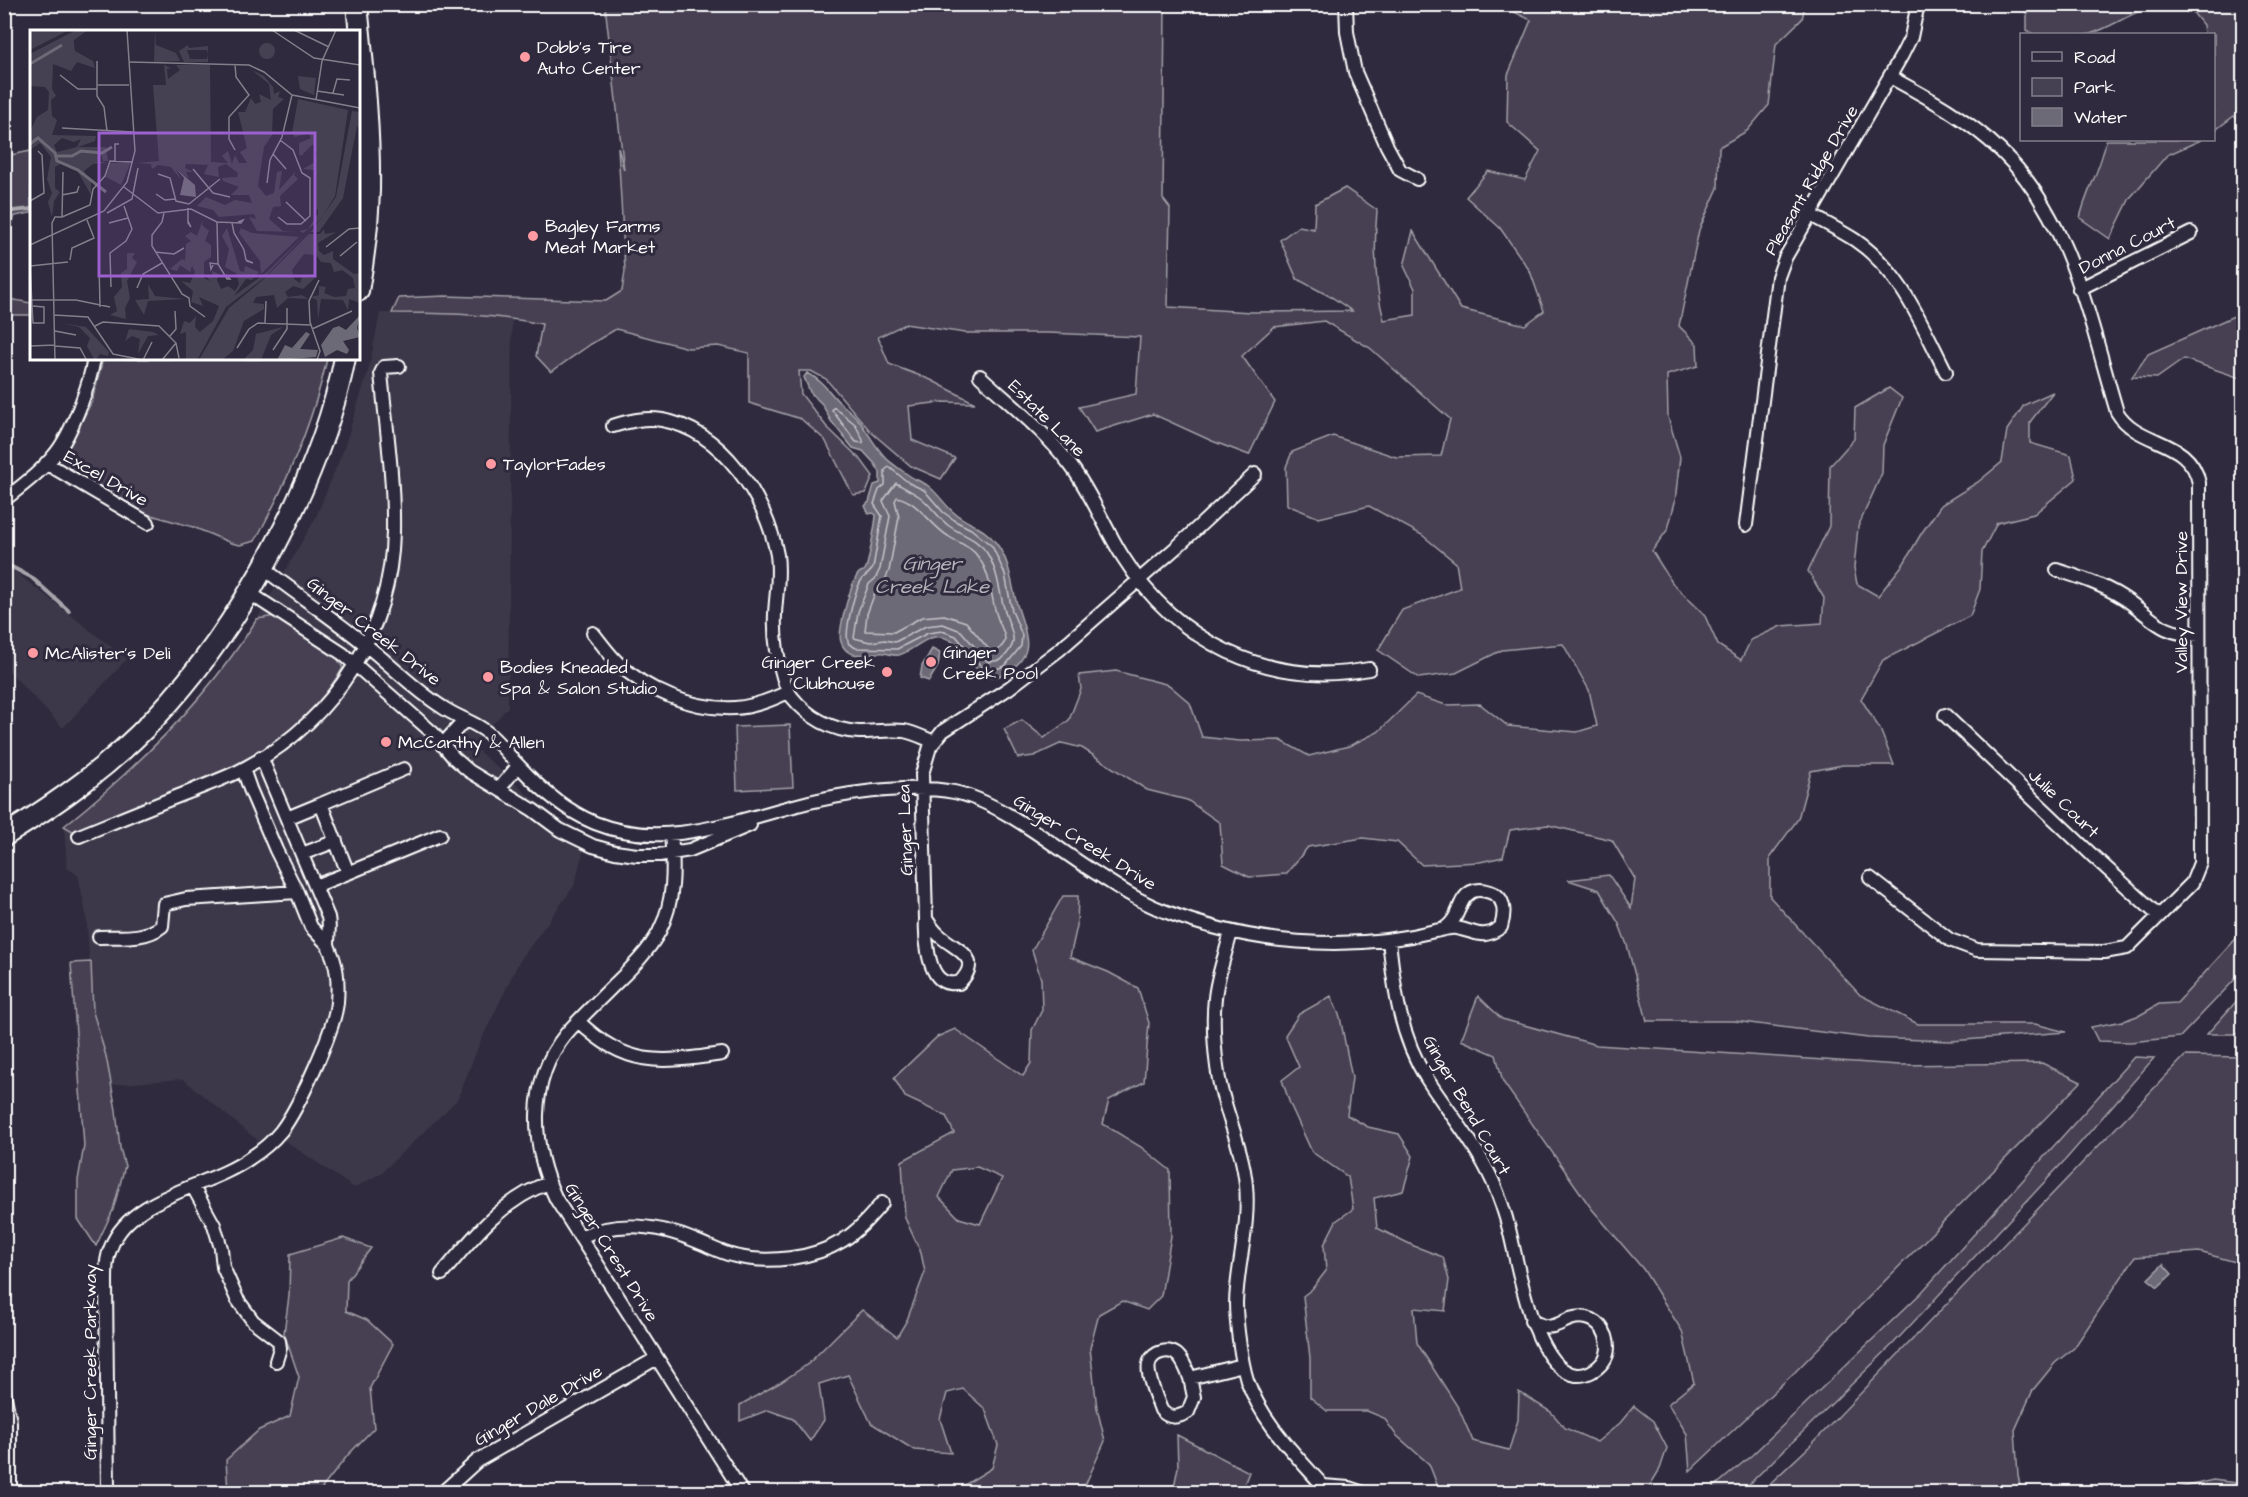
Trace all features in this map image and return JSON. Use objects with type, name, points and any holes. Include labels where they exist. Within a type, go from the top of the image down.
[{"type":"main road","points":[[357,4],[360,30]]},
{"type":"main road","points":[[360,33],[366,92],[369,190],[365,248],[360,279]]},
{"type":"main road","points":[[4,836],[79,786],[155,718],[193,673],[248,592],[290,515],[311,467],[344,360]]},
{"type":"street","points":[[1346,4],[1347,32],[1355,72],[1400,171],[1417,179]]},
{"type":"street","name":"Pleasant Ridge Drive","points":[[1746,525],[1776,289],[1785,258],[1911,37],[1918,4]]},
{"type":"street","name":"Valley View Drive","points":[[1870,878],[1950,940],[1977,950],[2116,952],[2127,948],[2192,882],[2200,863],[2199,483],[2197,473],[2192,463],[2184,455],[2130,428],[2117,412],[2065,247],[2038,196],[2015,166],[2001,151],[1958,117],[1890,76]]},
{"type":"street","points":[[1810,215],[1855,240],[1890,272],[1903,290],[1946,372]]},
{"type":"street","name":"Donna Court","points":[[2079,289],[2191,233]]},
{"type":"street","points":[[4,500],[28,482],[57,452],[86,389],[93,360]]},
{"type":"street","points":[[79,836],[243,769],[298,731],[321,710],[356,665],[367,645],[384,601],[390,566],[393,506],[381,373],[384,367],[399,366]]},
{"type":"street","name":"Estate Lane","points":[[980,376],[1038,429],[1071,465],[1086,487],[1107,531],[1139,580],[1185,627],[1227,652],[1252,662],[1295,670],[1345,674],[1369,669]]},
{"type":"street","points":[[613,426],[639,419],[661,419],[672,422],[707,440],[723,453],[744,479],[765,514],[777,555],[775,613],[780,667],[788,692],[804,710],[827,725],[858,732],[905,731],[934,742],[949,726],[1044,663],[1255,474]]},
{"type":"street","name":"Excel Drive","points":[[46,463],[148,523]]},
{"type":"street","name":"Ginger Creek Drive","points":[[262,567],[367,645],[441,706],[487,732],[518,766],[557,802],[597,824],[636,834],[671,834],[728,824],[842,796],[921,789],[953,792],[986,801],[1117,887],[1163,910],[1231,932],[1268,939],[1311,943],[1389,940],[1455,928],[1480,936],[1492,933],[1501,927],[1504,916],[1503,904],[1496,894],[1482,890],[1471,892],[1463,901],[1454,923],[1444,929]]},
{"type":"street","points":[[2057,570],[2084,579],[2121,597],[2159,626],[2178,633],[2199,635]]},
{"type":"street","name":"Ginger Creek Drive","points":[[248,592],[343,654],[433,733],[442,745],[470,771],[560,830],[593,846],[637,855],[690,850],[717,840],[778,810]]},
{"type":"street","points":[[593,633],[617,662],[632,674],[650,686],[686,701],[714,707],[734,708],[772,700],[788,692]]},
{"type":"street","name":"Julie Court","points":[[1945,715],[2159,916]]},
{"type":"street","points":[[442,745],[465,720]]},
{"type":"street","name":"Ginger Lea","points":[[926,920],[939,936],[957,947],[969,960],[967,975],[959,982],[946,983],[939,978],[929,957],[925,936],[921,789],[925,760],[934,742]]},
{"type":"street","name":"Ginger Creek Parkway","points":[[261,757],[330,924],[328,945]]},
{"type":"street","points":[[499,789],[518,766]]},
{"type":"street","name":"Ginger Creek Parkway","points":[[108,1492],[106,1316],[108,1254],[116,1235],[133,1216],[249,1160],[280,1132],[292,1115],[329,1032],[337,1004],[336,967],[328,945],[311,927],[243,769]]},
{"type":"street","points":[[287,818],[404,769]]},
{"type":"street","points":[[321,804],[348,873]]},
{"type":"street","name":"Ginger Crest Drive","points":[[671,834],[672,895],[666,916],[643,955],[578,1021],[555,1051],[546,1068],[538,1100],[537,1139],[549,1183],[580,1237],[742,1492]]},
{"type":"street","points":[[315,886],[440,835]]},
{"type":"street","points":[[302,854],[336,841]]},
{"type":"street","points":[[290,875],[308,867]]},
{"type":"street","points":[[99,938],[145,935],[156,931],[162,926],[164,904],[171,902],[297,891]]},
{"type":"street","points":[[1231,932],[1215,997],[1214,1030],[1221,1087],[1239,1145],[1246,1185],[1246,1226],[1236,1303],[1243,1365],[1257,1401],[1268,1421],[1323,1489],[1348,1488],[1360,1492]]},
{"type":"street","name":"Ginger Bend Court","points":[[1389,940],[1395,993],[1408,1041],[1426,1077],[1468,1136],[1493,1182],[1509,1226],[1531,1321],[1539,1340],[1568,1374],[1582,1376],[1598,1368],[1605,1359],[1608,1349],[1607,1339],[1598,1322],[1578,1317],[1552,1327],[1531,1321]]},
{"type":"street","points":[[578,1021],[606,1045],[640,1058],[675,1061],[722,1054]]},
{"type":"street","points":[[442,1274],[468,1242],[508,1204],[523,1194],[549,1183]]},
{"type":"street","points":[[193,1186],[214,1225],[221,1248],[223,1267],[237,1299],[253,1321],[279,1341],[280,1348],[276,1361]]},
{"type":"street","points":[[580,1237],[607,1227],[656,1228],[676,1233],[735,1256],[776,1259],[811,1254],[842,1241],[856,1231],[882,1203]]},
{"type":"street","points":[[1174,1352],[1181,1358],[1190,1378],[1194,1396],[1188,1412],[1173,1417],[1166,1415],[1161,1410],[1149,1372],[1148,1366],[1151,1359],[1157,1353],[1174,1352]]},
{"type":"street","name":"Ginger Dale Drive","points":[[443,1492],[477,1461],[657,1358]]},
{"type":"street","points":[[1190,1378],[1243,1365]]},
{"type":"street","points":[[4,1392],[10,1422],[10,1492]]},
{"type":"shaded area","points":[[380,313],[443,313],[512,318],[508,707],[473,746],[527,794],[559,818],[588,834],[574,886],[519,962],[479,1045],[457,1100],[380,1174],[354,1188],[284,1140],[257,1140],[183,1079],[111,1085],[106,1056],[93,1012],[86,914],[78,875],[67,868],[64,826],[108,790],[170,730],[220,673],[257,619],[315,519],[343,451],[368,372]]},
{"type":"shaded area","points":[[4,563],[127,659],[63,728],[5,667]]},
{"type":"green space","points":[[605,5],[1165,5],[1163,199],[1170,208],[1168,307],[1251,312],[1352,311],[1297,279],[1280,240],[1299,226],[1314,229],[1315,204],[1345,188],[1377,210],[1376,265],[1378,293],[1384,320],[1415,315],[1415,289],[1404,266],[1413,231],[1461,309],[1525,325],[1544,311],[1530,271],[1500,228],[1466,197],[1488,171],[1525,180],[1540,151],[1507,122],[1508,75],[1531,20],[1508,9],[1508,5],[1805,5],[1802,19],[1776,44],[1769,105],[1747,131],[1719,147],[1718,188],[1699,230],[1679,326],[1697,344],[1698,366],[1667,375],[1668,417],[1680,457],[1675,502],[1668,529],[1652,551],[1673,584],[1704,614],[1718,645],[1741,660],[1751,640],[1781,626],[1822,623],[1824,598],[1808,571],[1829,526],[1830,466],[1854,439],[1855,408],[1889,388],[1902,398],[1883,445],[1882,473],[1858,527],[1854,568],[1857,584],[1878,596],[1904,563],[1941,505],[1978,482],[2002,462],[2007,430],[2024,405],[2053,392],[2030,422],[2030,443],[2071,455],[2076,479],[2034,514],[1997,523],[1982,552],[1980,589],[1970,616],[1883,660],[1861,699],[1880,729],[1894,765],[1843,765],[1811,771],[1798,819],[1770,857],[1770,897],[1860,995],[1918,1024],[2035,1024],[2066,1032],[1951,1041],[1868,1038],[1734,1021],[1647,1021],[1627,945],[1619,924],[1599,890],[1568,880],[1609,875],[1631,908],[1635,879],[1612,840],[1548,825],[1510,830],[1503,857],[1480,862],[1422,865],[1397,842],[1363,838],[1308,847],[1286,874],[1249,877],[1223,864],[1220,823],[1187,800],[1147,790],[1082,748],[1062,743],[1034,756],[1018,758],[1004,729],[1022,720],[1044,738],[1069,720],[1081,689],[1079,675],[1116,671],[1169,685],[1190,703],[1202,737],[1240,741],[1280,740],[1309,756],[1349,746],[1378,732],[1416,695],[1446,705],[1480,704],[1508,726],[1577,732],[1597,726],[1589,690],[1563,644],[1502,650],[1456,673],[1419,678],[1378,650],[1402,610],[1460,588],[1456,563],[1422,535],[1369,506],[1319,518],[1287,505],[1286,467],[1292,452],[1333,436],[1396,457],[1441,456],[1450,419],[1370,348],[1324,321],[1274,327],[1242,356],[1275,402],[1249,455],[1153,414],[1095,432],[1079,407],[1136,394],[1140,337],[1048,333],[965,333],[905,324],[878,337],[889,364],[931,380],[975,403],[942,402],[909,406],[912,440],[955,458],[941,479],[911,466],[871,432],[826,379],[811,371],[799,371],[801,394],[826,426],[862,461],[873,476],[866,493],[853,495],[825,440],[801,419],[749,403],[749,353],[718,346],[688,348],[616,329],[551,372],[536,356],[542,324],[486,316],[392,313],[399,298],[445,296],[606,301],[622,291],[625,271],[618,147],[624,170]]},
{"type":"green space","points":[[2018,5],[2165,5],[2145,9],[2093,33],[2032,33],[2027,30],[2027,14]]},
{"type":"green space","points":[[2187,5],[2243,5],[2243,125],[2234,116],[2215,130],[2215,33],[2204,33],[2203,25]]},
{"type":"green space","points":[[2106,141],[2199,141],[2167,155],[2130,198],[2110,239],[2080,218]]},
{"type":"green space","points":[[30,151],[30,213],[15,216],[5,244],[5,156]]},
{"type":"green space","points":[[4,298],[30,303],[30,315],[5,315]]},
{"type":"green space","points":[[2243,312],[2243,379],[2184,359],[2157,378],[2132,377],[2148,354]]},
{"type":"green space","points":[[103,360],[327,360],[306,430],[277,498],[255,541],[240,545],[193,527],[144,513],[69,468],[66,456],[68,448],[92,401]]},
{"type":"green space","points":[[276,616],[337,658],[343,668],[321,701],[298,725],[270,746],[233,766],[74,832],[64,826],[118,780],[170,730],[216,677],[257,619]]},
{"type":"green space","points":[[790,725],[793,787],[737,790],[735,727]]},
{"type":"green space","points":[[1063,896],[1078,896],[1077,926],[1070,957],[1108,972],[1138,988],[1149,1023],[1144,1082],[1109,1100],[1103,1124],[1141,1147],[1170,1170],[1171,1236],[1161,1296],[1147,1310],[1122,1301],[1099,1314],[1090,1348],[1097,1408],[1105,1441],[1082,1492],[953,1492],[992,1468],[998,1445],[985,1409],[963,1389],[947,1393],[940,1419],[951,1453],[914,1450],[871,1423],[848,1375],[819,1384],[824,1420],[810,1441],[793,1419],[768,1410],[740,1421],[740,1405],[808,1364],[862,1310],[897,1337],[907,1320],[925,1272],[921,1253],[905,1218],[902,1161],[954,1133],[946,1116],[905,1097],[894,1078],[937,1037],[955,1029],[1023,1076],[1031,1063],[1032,1030],[1042,1010],[1041,979],[1032,950]],"holes":[[[977,1167],[1002,1178],[980,1224],[959,1218],[939,1197],[952,1170]]]},
{"type":"green space","points":[[2243,931],[2243,971],[2180,1037],[2130,1042],[2098,1041],[2091,1027],[2123,1021],[2140,1015],[2159,1004],[2177,1003]]},
{"type":"green space","points":[[91,962],[93,1012],[106,1056],[120,1148],[125,1166],[113,1210],[96,1246],[78,1219],[78,1180],[84,1146],[71,963]]},
{"type":"green space","points":[[2243,994],[2243,1034],[2207,1034]]},
{"type":"green space","points":[[1331,996],[1340,1017],[1352,1078],[1347,1115],[1368,1127],[1399,1134],[1413,1156],[1403,1191],[1374,1198],[1377,1228],[1443,1257],[1449,1280],[1445,1311],[1414,1308],[1417,1343],[1459,1409],[1473,1441],[1509,1450],[1518,1420],[1519,1392],[1551,1412],[1565,1428],[1597,1442],[1620,1423],[1634,1406],[1653,1421],[1667,1448],[1660,1469],[1646,1492],[1440,1492],[1429,1464],[1396,1435],[1384,1418],[1367,1411],[1327,1411],[1310,1397],[1310,1358],[1303,1296],[1312,1289],[1326,1271],[1324,1245],[1336,1221],[1353,1209],[1348,1177],[1312,1152],[1290,1104],[1282,1080],[1299,1067],[1285,1035],[1299,1014]]},
{"type":"green space","points":[[1478,996],[1502,1019],[1597,1045],[1899,1065],[2042,1063],[2081,1082],[1795,1372],[1690,1471],[1687,1434],[1668,1404],[1694,1383],[1682,1331],[1643,1269],[1591,1208],[1503,1082],[1496,1055],[1461,1040]]},
{"type":"green space","points":[[2185,1056],[2243,1057],[2243,1264],[2199,1252],[2135,1257],[2074,1348],[2055,1363],[2033,1390],[2015,1430],[2021,1492],[1761,1492],[1811,1445]]},
{"type":"green space","points":[[2134,1057],[2154,1058],[2067,1158],[1892,1345],[1741,1492],[1708,1492],[1752,1455],[1921,1293]]},
{"type":"green space","points":[[343,1238],[371,1248],[347,1280],[346,1311],[367,1320],[393,1344],[370,1388],[374,1428],[348,1455],[319,1492],[228,1492],[226,1460],[259,1430],[290,1416],[299,1377],[284,1333],[289,1296],[290,1254]]},
{"type":"green space","points":[[1177,1435],[1249,1472],[1241,1492],[1173,1492],[1178,1467]]},
{"type":"green space","points":[[2213,1480],[2243,1484],[2243,1492],[2162,1492]]},
{"type":"water","name":"Ginger Creek Lake","points":[[807,373],[820,382],[855,416],[888,460],[909,476],[926,484],[955,514],[979,528],[996,543],[1008,567],[1027,644],[1023,658],[1009,671],[996,677],[985,675],[953,642],[943,637],[931,638],[897,655],[880,653],[861,655],[844,648],[840,637],[843,618],[856,578],[866,568],[876,519],[876,515],[869,514],[865,506],[869,502],[874,485],[880,483],[880,472],[863,451],[853,448],[831,421],[822,404],[810,392],[804,377]]},
{"type":"water","name":"Ginger Creek Pool","points":[[932,649],[940,653],[938,666],[929,681],[920,678],[922,666]]},
{"type":"water","points":[[2163,1264],[2172,1274],[2158,1287],[2148,1279]]},
{"type":"waterway","points":[[4,212],[30,209]]},
{"type":"waterway","points":[[4,563],[31,577],[69,611]]},
{"type":"place","name":"Dobb's Tire Auto Center","points":[[525,57]]},
{"type":"place","name":"Bagley Farms Meat Market","points":[[533,236]]},
{"type":"place","name":"TaylorFades","points":[[491,464]]},
{"type":"place","name":"McAlister's Deli","points":[[33,653]]},
{"type":"place","name":"Ginger Creek Pool","points":[[931,662]]},
{"type":"place","name":"Ginger Creek Clubhouse","points":[[887,672]]},
{"type":"place","name":"Bodies Kneaded Spa & Salon Studio","points":[[488,677]]},
{"type":"place","name":"McCarthy & Allen","points":[[386,742]]}]
